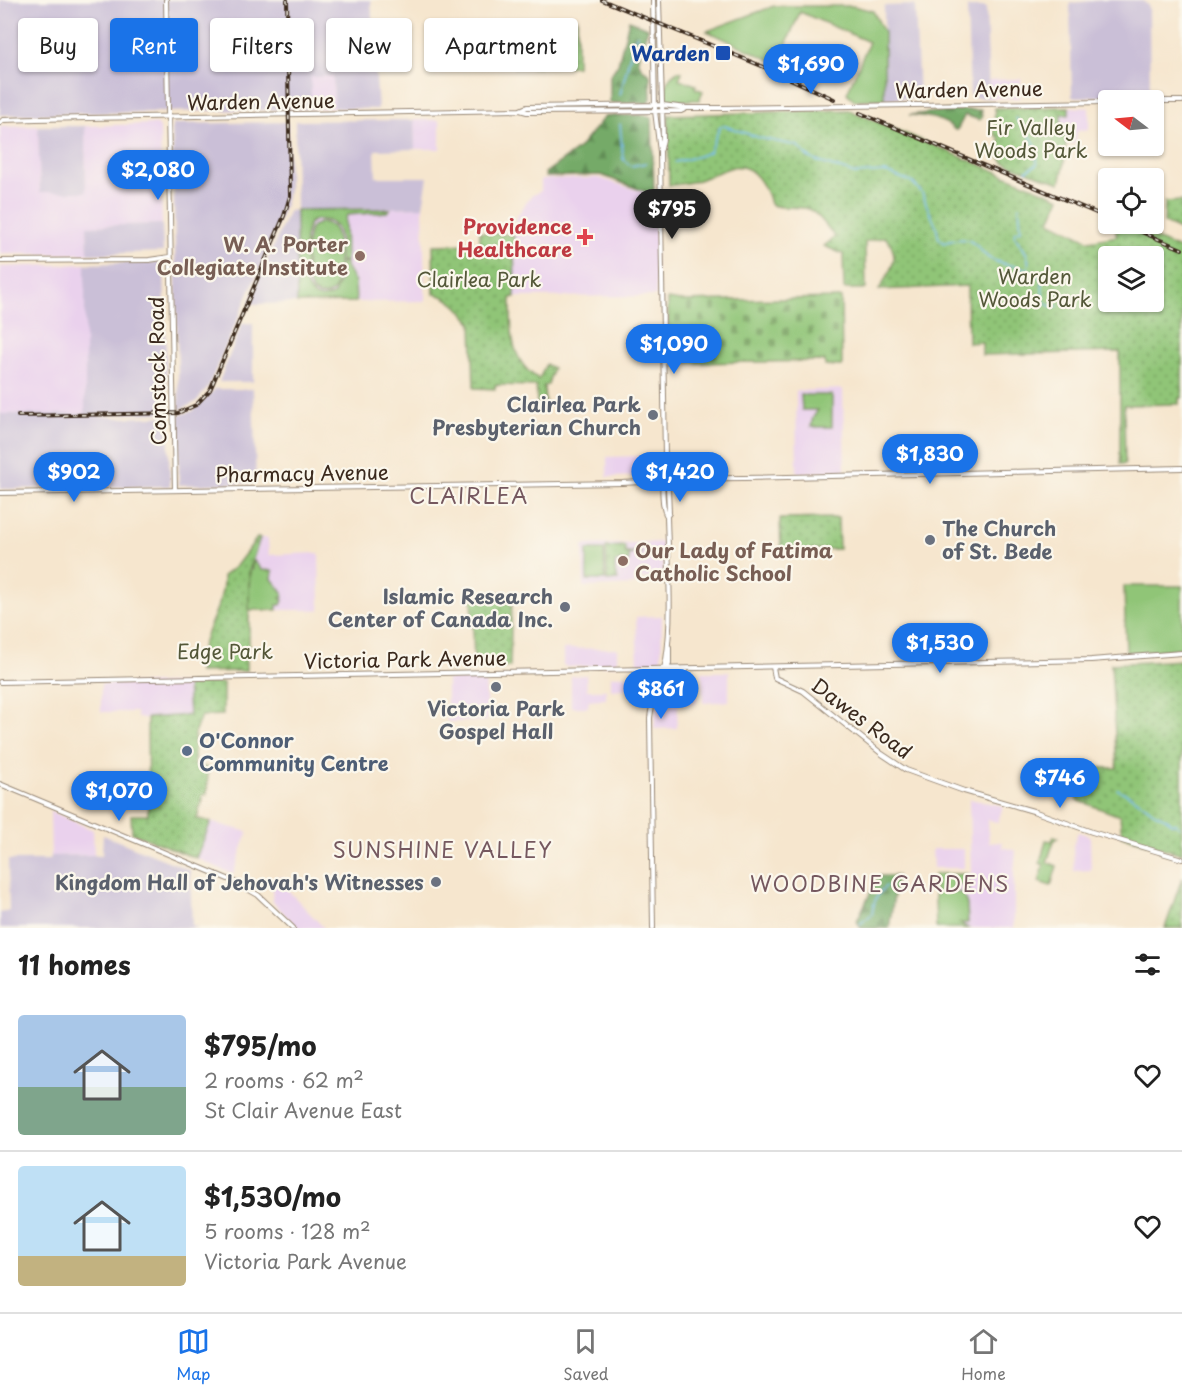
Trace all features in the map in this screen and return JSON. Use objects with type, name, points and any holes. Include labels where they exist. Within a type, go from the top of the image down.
[{"type":"main road","name":"Comstock Road","points":[[165,0],[175,490]]},
{"type":"main road","points":[[653,0],[655,111],[660,153],[665,457],[668,461],[664,511],[667,516],[668,637],[665,670],[655,692],[650,718],[653,928]]},
{"type":"main road","points":[[659,0],[663,111],[663,139],[660,153]]},
{"type":"main road","points":[[1164,101],[1182,101]]},
{"type":"main road","name":"Warden Avenue","points":[[520,110],[527,107],[655,105],[687,108],[1098,102]]},
{"type":"main road","name":"Warden Avenue","points":[[1,120],[520,110],[527,112],[681,111],[687,108]]},
{"type":"main road","points":[[0,261],[148,260],[170,257]]},
{"type":"main road","name":"Pharmacy Avenue","points":[[0,493],[641,482],[645,484],[688,479],[1182,468]]},
{"type":"main road","name":"Victoria Park Avenue","points":[[630,670],[1091,660],[1182,653]]},
{"type":"main road","name":"Dawes Road","points":[[773,667],[773,674],[776,678],[803,691],[906,771],[1182,859]]},
{"type":"main road","name":"Victoria Park Avenue","points":[[0,682],[665,670]]},
{"type":"main road","points":[[640,671],[652,681],[655,692]]},
{"type":"main road","points":[[0,784],[234,882],[258,896],[293,928]]},
{"type":"shaded area","points":[[0,0],[371,0],[372,18],[326,18],[326,72],[376,72],[378,109],[334,108],[333,76],[311,77],[311,109],[0,115]]},
{"type":"shaded area","points":[[1142,0],[1148,5],[1150,90],[1098,90],[1098,97],[1072,97],[1070,3]]},
{"type":"shaded area","points":[[915,5],[919,98],[884,99],[884,6]]},
{"type":"shaded area","points":[[967,7],[986,7],[989,98],[970,97]]},
{"type":"shaded area","points":[[311,76],[333,76],[334,108],[311,109]]},
{"type":"shaded area","points":[[1021,79],[1020,98],[989,98],[989,80]]},
{"type":"shaded area","points":[[1069,107],[1089,108],[1089,130],[1077,131],[1075,144],[1066,143],[1067,131],[1061,130],[1061,114],[1069,115]]},
{"type":"shaded area","points":[[414,120],[440,120],[440,149],[415,149]]},
{"type":"shaded area","points":[[414,120],[415,149],[375,150],[376,177],[428,177],[423,207],[296,210],[295,121]]},
{"type":"shaded area","points":[[288,122],[289,186],[285,205],[208,387],[196,402],[179,410],[172,124]]},
{"type":"shaded area","points":[[156,124],[160,128],[162,224],[87,226],[88,254],[0,254],[0,127],[38,126],[40,192],[86,192],[85,126]]},
{"type":"shaded area","points":[[38,126],[85,126],[86,192],[40,192]]},
{"type":"shaded area","name":"Providence Healthcare","points":[[599,178],[655,196],[656,296],[515,297],[514,235],[517,216],[531,196],[541,191],[541,179]]},
{"type":"shaded area","name":"W. A. Porter Collegiate Institute","points":[[423,207],[425,301],[297,303],[296,210]]},
{"type":"shaded area","points":[[296,210],[297,303],[248,304],[289,211]]},
{"type":"shaded area","points":[[162,224],[163,252],[88,254],[87,226]]},
{"type":"shaded area","points":[[164,262],[167,413],[94,415],[120,418],[168,416],[170,486],[0,489],[0,414],[85,414],[85,264]]},
{"type":"shaded area","points":[[85,264],[85,415],[0,414],[0,267]]},
{"type":"shaded area","points":[[253,323],[253,382],[219,382],[242,324]]},
{"type":"shaded area","points":[[215,389],[253,389],[256,483],[179,485],[179,415],[193,411]]},
{"type":"shaded area","points":[[843,389],[845,471],[797,473],[796,391]]},
{"type":"shaded area","points":[[646,456],[647,476],[607,477],[607,457]]},
{"type":"shaded area","points":[[260,538],[268,538],[269,555],[319,553],[320,610],[248,610],[249,571]]},
{"type":"shaded area","name":"Our Lady of Fatima Catholic School","points":[[662,542],[664,577],[634,579],[635,585],[584,587],[583,545]]},
{"type":"shaded area","points":[[662,616],[661,663],[638,664],[636,617]]},
{"type":"shaded area","points":[[617,648],[617,665],[567,667],[563,665],[563,649]]},
{"type":"shaded area","points":[[702,672],[729,672],[729,701],[703,703]]},
{"type":"shaded area","points":[[586,675],[587,690],[606,690],[606,699],[589,700],[588,707],[571,707],[571,676]]},
{"type":"shaded area","points":[[645,675],[645,687],[611,690],[611,676]]},
{"type":"shaded area","points":[[677,675],[695,675],[697,703],[678,704],[677,728],[654,729],[656,708],[664,687],[669,678]]},
{"type":"shaded area","points":[[485,678],[487,721],[447,722],[447,679]]},
{"type":"shaded area","points":[[187,683],[189,715],[137,718],[136,712],[101,712],[101,684]]},
{"type":"shaded area","points":[[969,799],[1003,806],[998,822],[988,820],[989,843],[1003,842],[1002,847],[1016,851],[1014,928],[936,928],[934,874],[971,873]]},
{"type":"shaded area","points":[[50,811],[93,830],[94,855],[51,856]]},
{"type":"shaded area","points":[[211,822],[248,832],[233,874],[196,858]]},
{"type":"shaded area","points":[[1078,832],[1090,836],[1091,870],[1074,871],[1073,846]]},
{"type":"shaded area","points":[[103,835],[190,870],[192,925],[198,928],[0,928],[0,913],[9,911],[8,860],[50,860],[51,856],[102,855]]},
{"type":"shaded area","points":[[932,849],[964,849],[964,868],[933,868]]},
{"type":"shaded area","points":[[282,877],[283,885],[324,928],[298,928],[272,901],[273,878]]},
{"type":"green space","points":[[774,6],[853,6],[873,11],[884,32],[884,99],[854,100],[847,93],[869,42],[800,12],[783,52],[791,56],[786,67],[707,31]]},
{"type":"green space","points":[[629,20],[648,28],[638,59],[643,70],[650,74],[651,99],[647,103],[610,103],[610,76],[618,64]]},
{"type":"green space","points":[[678,71],[682,72],[679,79],[696,85],[695,88],[703,91],[699,100],[669,101],[667,99],[667,83]]},
{"type":"green space","name":"Fir Valley Woods Park","points":[[1069,107],[1069,115],[1061,114],[1061,129],[1067,131],[1060,183],[1005,163],[998,155],[1000,139],[994,133],[995,108]]},
{"type":"green space","name":"Warden Woods Park","points":[[849,110],[1060,198],[1050,221],[1089,241],[1117,236],[1116,234],[1144,234],[1182,250],[1182,398],[1179,398],[1179,404],[1124,405],[1125,464],[1120,464],[1120,352],[982,355],[982,342],[968,343],[967,286],[879,290],[893,264],[894,257],[885,237],[865,242],[866,289],[844,289],[843,254],[824,246],[835,237],[816,214],[808,209],[779,207],[770,204],[762,184],[753,172],[733,167],[698,180],[669,186],[668,115]]},
{"type":"green space","points":[[955,110],[981,110],[982,118],[979,120],[965,115],[955,130],[939,120],[909,115]]},
{"type":"green space","points":[[646,115],[652,119],[654,195],[601,175],[546,177],[545,173],[578,149],[605,116]]},
{"type":"green space","points":[[1182,201],[1182,231],[1164,223],[1165,202]]},
{"type":"green space","points":[[390,209],[388,212],[347,215],[345,220],[346,261],[340,261],[340,242],[335,225],[321,220],[309,223],[305,238],[308,289],[321,298],[334,294],[340,280],[340,263],[346,262],[355,282],[356,302],[297,303],[296,210]]},
{"type":"green space","points":[[322,222],[334,229],[338,259],[335,289],[322,295],[313,292],[310,286],[306,259],[309,232],[312,226]]},
{"type":"green space","name":"Clairlea Park","points":[[480,232],[514,235],[515,297],[511,298],[512,333],[517,354],[529,372],[539,379],[546,364],[553,368],[548,385],[544,386],[545,403],[537,403],[536,386],[495,385],[495,389],[474,388],[472,323],[450,301],[434,294],[433,245],[480,244]]},
{"type":"green space","points":[[841,298],[842,366],[825,366],[825,361],[686,363],[685,342],[669,341],[668,299],[680,301]]},
{"type":"green space","points":[[801,395],[832,395],[832,427],[811,427],[813,417],[818,410],[802,410]]},
{"type":"green space","points":[[838,518],[839,549],[781,551],[780,519]]},
{"type":"green space","name":"Edge Park","points":[[257,538],[260,538],[249,571],[249,647],[246,647],[246,671],[199,672],[202,648],[220,600],[223,576],[236,566]]},
{"type":"green space","points":[[625,546],[625,553],[641,552],[641,554],[629,554],[629,561],[615,562],[618,580],[607,581],[606,547]]},
{"type":"green space","points":[[587,550],[604,550],[605,580],[587,580]]},
{"type":"green space","points":[[254,561],[262,570],[273,571],[272,579],[283,592],[283,597],[280,598],[283,600],[281,605],[277,605],[277,610],[248,610],[250,571],[253,569],[251,568]]},
{"type":"green space","points":[[1124,586],[1182,586],[1182,648],[1126,654]]},
{"type":"green space","points":[[499,592],[512,598],[510,667],[474,665],[472,594]]},
{"type":"green space","points":[[1182,660],[1182,854],[1122,836],[1120,816],[1077,800],[1076,782],[1057,782],[1057,767],[1117,768],[1111,664]]},
{"type":"green space","points":[[187,683],[223,683],[223,715],[201,716],[194,734],[194,765],[208,768],[207,794],[203,794],[197,819],[211,822],[196,858],[132,833],[131,815],[148,815],[147,718],[189,715]]},
{"type":"green space","points":[[1054,836],[1058,838],[1054,841],[1047,862],[1057,866],[1051,886],[1039,882],[1044,865],[1040,863],[1046,840],[1052,841]]},
{"type":"green space","points":[[934,874],[968,874],[968,892],[964,891],[962,885],[958,883],[954,885],[952,892],[965,893],[968,923],[960,923],[968,928],[936,928]]},
{"type":"green space","points":[[878,876],[897,876],[889,928],[861,928],[857,921]]},
{"type":"green space","points":[[1182,878],[1182,928],[1165,928]]},
{"type":"waterway","points":[[620,95],[637,35]]},
{"type":"waterway","points":[[1016,118],[1032,138],[1036,148],[1037,164],[1026,171]]},
{"type":"waterway","points":[[620,124],[623,159],[631,166],[646,163]]},
{"type":"waterway","points":[[675,162],[709,152],[720,127],[725,126],[760,138],[798,146],[807,156],[816,161],[855,174],[885,172],[912,182],[922,193],[939,239],[944,243],[967,240],[974,243],[986,256],[995,261],[1035,273],[1042,279],[1043,301],[1050,306],[1058,306]]},
{"type":"waterway","points":[[1019,206],[1021,230],[1015,232],[1014,235],[1028,258],[1028,268]]},
{"type":"waterway","points":[[1117,789],[1180,827]]},
{"type":"waterway","points":[[860,924],[872,914],[876,899],[886,886]]},
{"type":"railway","points":[[18,416],[178,413],[196,405],[210,390],[284,216],[290,196],[287,0]]},
{"type":"railway","points":[[602,0],[764,67],[834,99]]},
{"type":"railway","points":[[860,113],[1098,214]]},
{"type":"railway","points":[[1146,234],[1182,249]]},
{"type":"place","name":"Warden","points":[[723,53]]},
{"type":"place","name":"Providence Healthcare","points":[[585,237]]},
{"type":"place","name":"W. A. Porter Collegiate Institute","points":[[360,256]]},
{"type":"place","name":"Clairlea Park Presbyterian Church","points":[[653,415]]},
{"type":"place","name":"The Church of St. Bede","points":[[930,540]]},
{"type":"place","name":"Our Lady of Fatima Catholic School","points":[[623,561]]},
{"type":"place","name":"Islamic Research Center of Canada Inc.","points":[[565,607]]},
{"type":"place","name":"Victoria Park Gospel Hall","points":[[496,687]]},
{"type":"place","name":"O'Connor Community Centre","points":[[187,751]]},
{"type":"place","name":"Kingdom Hall of Jehovah's Witnesses","points":[[436,882]]},
{"type":"district","name":"CLAIRLEA","points":[[469,495]]},
{"type":"district","name":"SUNSHINE VALLEY","points":[[443,849]]},
{"type":"district","name":"WOODBINE GARDENS","points":[[880,883]]}]
